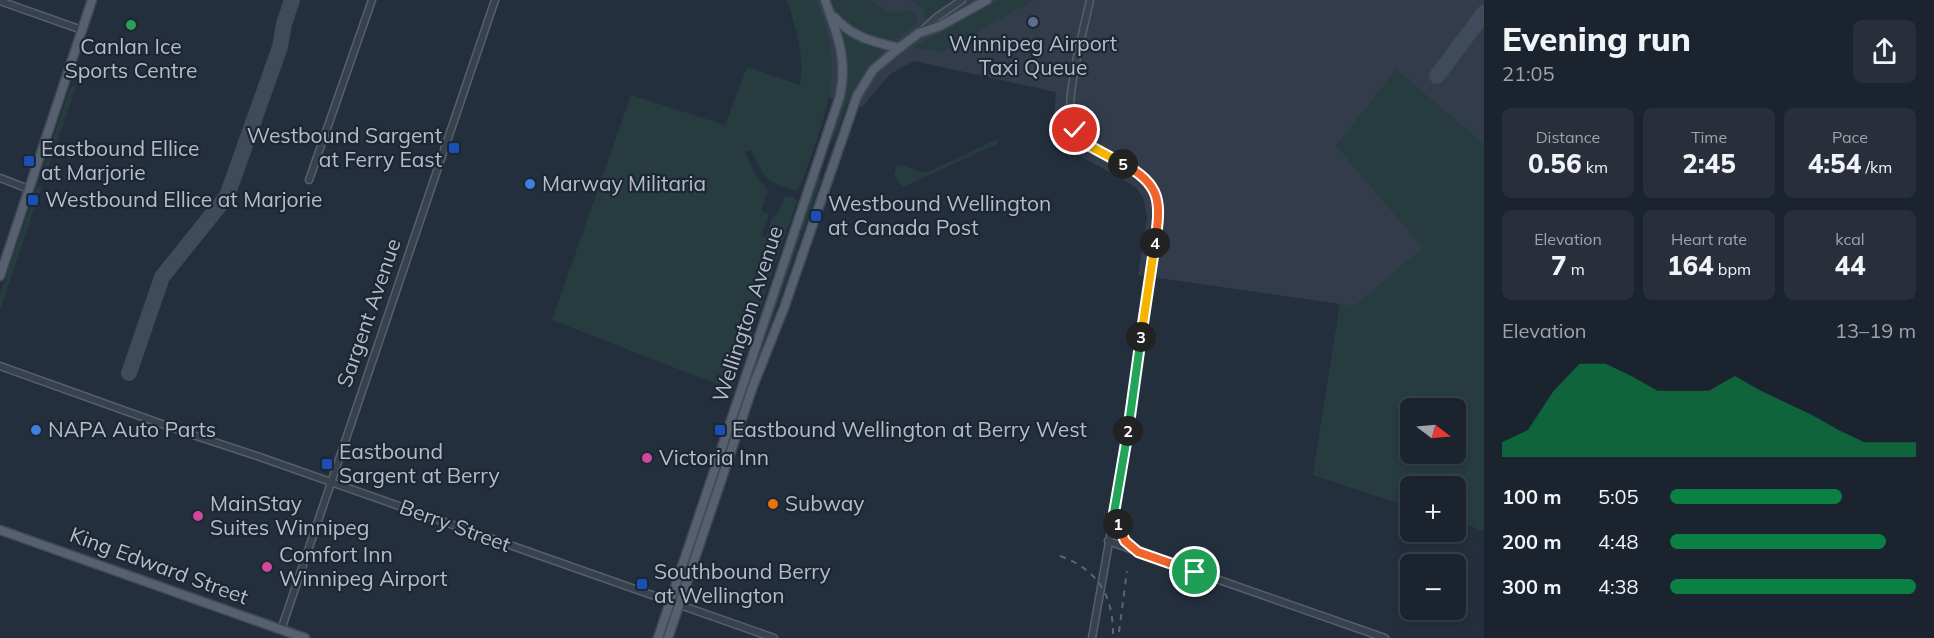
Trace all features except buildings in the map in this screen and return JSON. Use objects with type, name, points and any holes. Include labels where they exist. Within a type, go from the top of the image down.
[{"type":"main road","points":[[0,276],[92,0]]},
{"type":"main road","name":"Wellington Avenue","points":[[657,638],[840,96],[843,78],[840,42],[825,0]]},
{"type":"main road","name":"Wellington Avenue","points":[[668,638],[747,405],[784,308],[853,105],[862,86],[873,70],[919,33],[940,26],[987,0]]},
{"type":"main road","points":[[830,12],[856,36],[899,48]]},
{"type":"main road","name":"King Edward Street","points":[[0,530],[280,634],[304,638]]},
{"type":"street","points":[[309,180],[372,0]]},
{"type":"street","name":"Sargent Avenue","points":[[280,634],[495,0]]},
{"type":"street","name":"Wellington Avenue","points":[[919,33],[962,0]]},
{"type":"street","points":[[1090,0],[1070,103],[1072,125],[1088,145],[1137,171],[1151,186],[1157,196],[1159,206],[1126,447],[1092,638]]},
{"type":"street","points":[[0,1],[82,30]]},
{"type":"street","points":[[0,178],[28,189]]},
{"type":"street","name":"Berry Street","points":[[0,366],[187,434],[331,482],[774,638]]},
{"type":"street","points":[[738,402],[747,405]]},
{"type":"street","points":[[701,510],[711,513]]},
{"type":"street","points":[[1114,513],[1125,541],[1138,552]]},
{"type":"street","points":[[1108,541],[1386,638]]},
{"type":"shaded area","points":[[811,0],[1484,0],[1484,531],[1466,525],[1466,476],[1400,476],[1400,504],[1313,475],[1340,304],[1138,275],[1147,217],[1143,197],[1129,183],[1073,152],[1054,119],[1056,92],[914,61],[890,74],[862,107],[821,95]]},
{"type":"green space","points":[[787,0],[816,0],[827,31],[832,74],[825,112],[800,187],[795,191],[771,181],[763,173],[751,150],[745,152],[756,175],[768,190],[761,211],[769,214],[762,236],[766,237],[773,215],[776,216],[785,196],[795,198],[797,201],[732,390],[552,320],[631,95],[725,125],[747,67],[800,85],[800,53]]},
{"type":"green space","points":[[830,0],[869,0],[890,13],[909,10],[916,15],[917,23],[893,41],[873,39],[847,24],[834,9]]},
{"type":"green space","points":[[911,0],[955,0],[926,18],[921,7]]},
{"type":"green space","points":[[999,0],[1034,0],[941,52],[916,48],[916,46]]},
{"type":"green space","points":[[841,31],[859,40],[886,49],[860,80],[843,115],[834,141],[832,140],[845,74]]},
{"type":"green space","points":[[1396,69],[1484,144],[1484,531],[1466,525],[1466,476],[1400,476],[1400,504],[1313,475],[1341,304],[1354,306],[1423,248],[1336,146]]},
{"type":"green space","points":[[76,86],[46,174],[42,171],[70,88]]},
{"type":"green space","points":[[999,138],[997,144],[903,187],[894,176],[897,164],[926,173]]},
{"type":"green space","points":[[818,175],[821,180],[803,231],[799,230]]},
{"type":"green space","points":[[42,186],[0,310],[0,294],[37,187]]},
{"type":"green space","points":[[798,233],[802,234],[751,382],[748,381]]},
{"type":"taxiway","points":[[129,373],[162,277],[227,196],[280,47],[284,24],[292,0]]},
{"type":"taxiway","points":[[1437,76],[1484,13]]},
{"type":"railway","points":[[1060,556],[1085,569],[1102,587],[1111,610],[1113,638]]},
{"type":"railway","points":[[1119,632],[1127,571]]},
{"type":"place","name":"Winnipeg Airport Taxi Queue","points":[[1033,22]]},
{"type":"place","name":"Canlan Ice Sports Centre","points":[[131,25]]},
{"type":"place","name":"Westbound Sargent at Ferry East","points":[[454,148]]},
{"type":"place","name":"Eastbound Ellice at Marjorie","points":[[29,161]]},
{"type":"place","name":"Marway Militaria","points":[[530,184]]},
{"type":"place","name":"Westbound Ellice at Marjorie","points":[[33,200]]},
{"type":"place","name":"Westbound Wellington at Canada Post","points":[[816,216]]},
{"type":"place","name":"NAPA Auto Parts","points":[[36,430]]},
{"type":"place","name":"Eastbound Wellington at Berry West","points":[[720,430]]},
{"type":"place","name":"Victoria Inn","points":[[647,458]]},
{"type":"place","name":"Eastbound Sargent at Berry","points":[[327,464]]},
{"type":"place","name":"Subway","points":[[773,504]]},
{"type":"place","name":"MainStay Suites Winnipeg","points":[[198,516]]},
{"type":"place","name":"Comfort Inn Winnipeg Airport","points":[[267,567]]},
{"type":"place","name":"Southbound Berry at Wellington","points":[[642,584]]},
{"type":"route","points":[[1075,130],[1083,141],[1093,148],[1137,171],[1145,178],[1157,196],[1159,206],[1126,447],[1114,513],[1125,541],[1138,552],[1195,572]]}]
